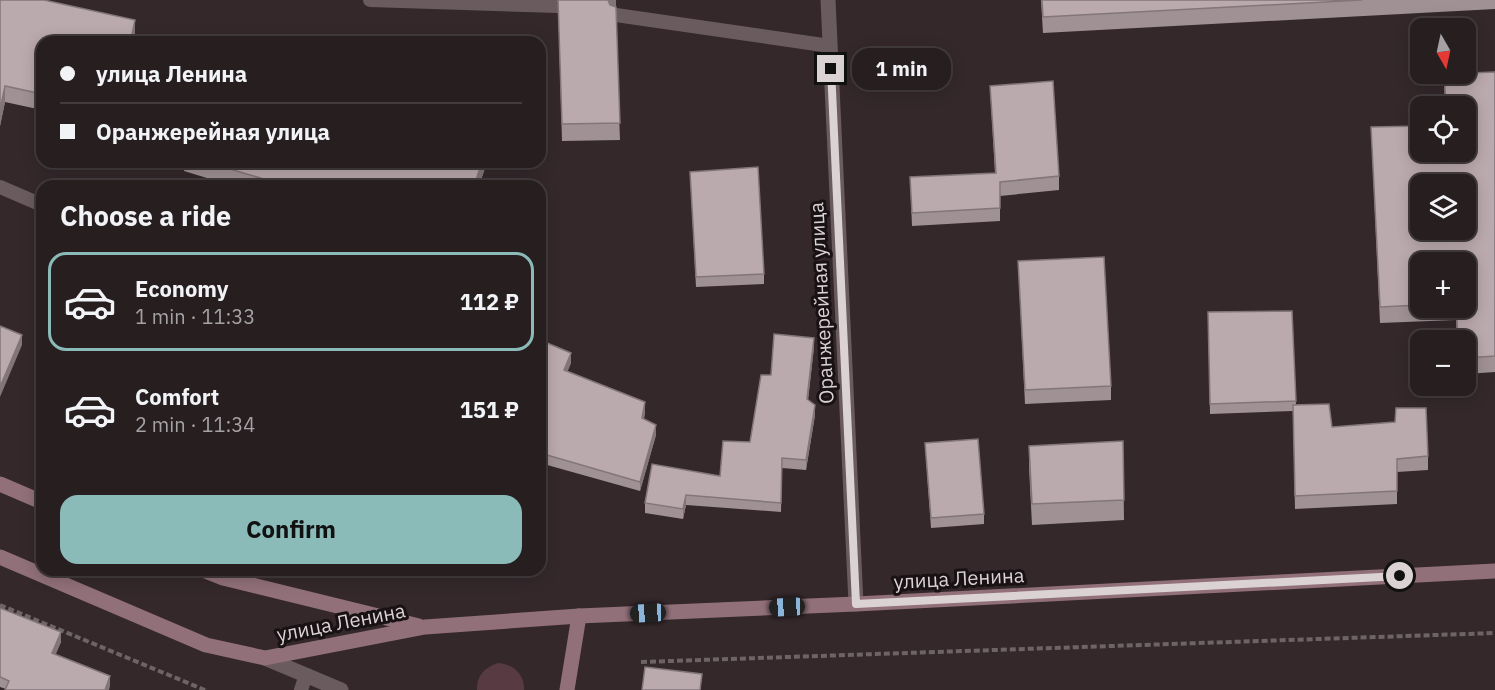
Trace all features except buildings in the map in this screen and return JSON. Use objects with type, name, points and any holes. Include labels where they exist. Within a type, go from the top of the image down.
[{"type":"main road","points":[[0,484],[36,499]]},
{"type":"main road","name":"улица Ленина","points":[[0,557],[36,572]]},
{"type":"main road","name":"улица Ленина","points":[[44,576],[206,645],[265,658],[425,627],[579,616],[1495,571]]},
{"type":"main road","name":"улица Ленина","points":[[218,576],[425,627]]},
{"type":"main road","points":[[567,690],[579,616]]},
{"type":"street","name":"Оранжерейная улица","points":[[828,0],[856,604]]},
{"type":"street","name":"улица Ленина","points":[[265,658],[304,683],[341,690]]},
{"type":"lane","points":[[370,0],[558,6]]},
{"type":"lane","points":[[616,15],[830,46]]},
{"type":"lane","points":[[0,187],[36,202]]},
{"type":"path","points":[[0,604],[205,690]]},
{"type":"path","points":[[641,662],[1495,633]]},
{"type":"shaded area","points":[[498,663],[509,665],[517,671],[524,684],[524,690],[477,690],[478,680],[482,673]]},
{"type":"route","points":[[831,69],[856,604],[1400,576]]}]
